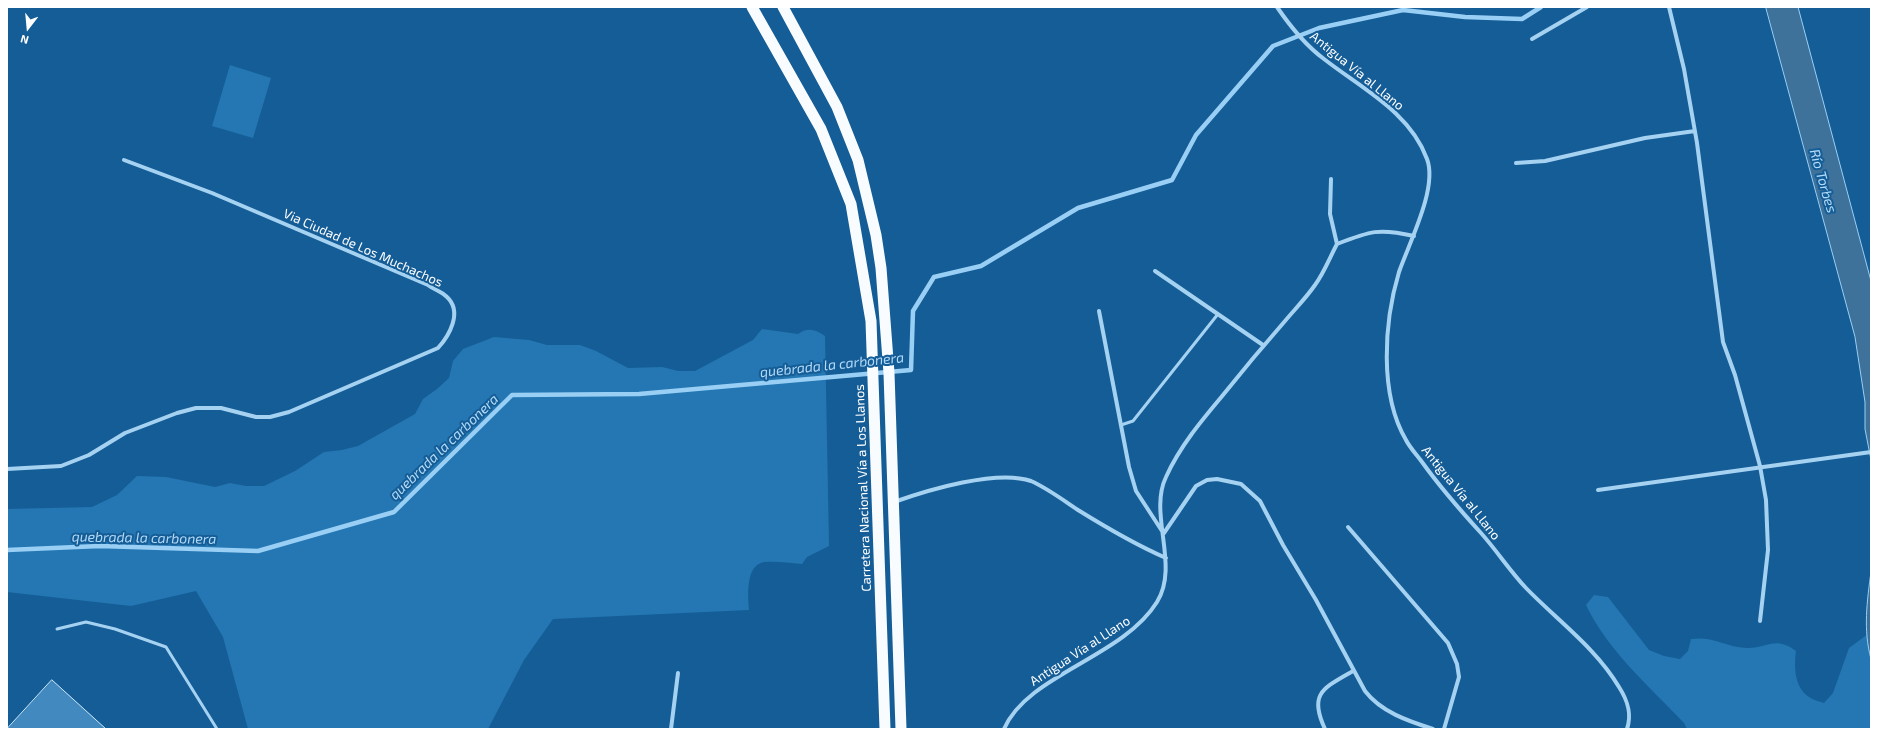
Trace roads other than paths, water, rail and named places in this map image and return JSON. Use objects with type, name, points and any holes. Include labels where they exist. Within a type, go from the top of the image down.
[{"type":"highway","name":"Carretera Nacional Vía a Los Llanos","points":[[752,7],[821,128],[851,204],[862,262],[871,320],[885,729]]},
{"type":"highway","points":[[783,7],[837,107],[858,160],[876,235],[881,268],[888,373],[901,729]]},
{"type":"street","name":"Antigua Vía al Llano","points":[[1277,7],[1291,28],[1323,58],[1388,106],[1417,136],[1431,169],[1426,194],[1414,236],[1399,273],[1386,342],[1388,383],[1392,404],[1405,440],[1445,492],[1483,535],[1525,587],[1567,627],[1601,663],[1619,686],[1628,705],[1630,721],[1627,729]]},
{"type":"street","points":[[1532,39],[1587,7]]},
{"type":"street","points":[[1669,7],[1684,69],[1695,131],[1723,342],[1735,375],[1760,466],[1766,500],[1768,550],[1760,621]]},
{"type":"street","points":[[1516,163],[1545,161],[1645,138],[1695,131]]},
{"type":"street","name":"Via Ciudad de Los Muchachos","points":[[7,469],[61,466],[89,455],[125,433],[177,413],[196,408],[221,408],[242,415],[270,417],[289,412],[438,348],[447,338],[452,327],[453,307],[447,297],[428,285],[220,196],[124,160]]},
{"type":"street","points":[[1331,179],[1330,214],[1337,244],[1364,233],[1388,231],[1414,236]]},
{"type":"street","name":"Antigua Vía al Llano","points":[[1004,729],[1010,716],[1031,695],[1101,652],[1139,624],[1158,601],[1163,583],[1166,558],[1159,503],[1165,477],[1193,431],[1263,345],[1316,285],[1337,244]]},
{"type":"street","points":[[1155,271],[1263,345]]},
{"type":"street","points":[[1099,311],[1128,467],[1136,492],[1164,533],[1196,486],[1207,480],[1217,479],[1241,484],[1260,501],[1353,671],[1373,702],[1407,721],[1433,729]]},
{"type":"street","points":[[1598,490],[1760,466],[1871,452]]},
{"type":"street","points":[[893,502],[922,492],[976,480],[1010,478],[1030,481],[1134,545],[1166,558]]},
{"type":"street","points":[[1348,527],[1442,633],[1453,653],[1459,676],[1444,729]]},
{"type":"street","points":[[1325,729],[1316,706],[1321,692],[1353,671]]},
{"type":"street","points":[[671,729],[678,673]]},
{"type":"lane","points":[[1121,425],[1133,421],[1218,314]]},
{"type":"lane","points":[[57,629],[86,622],[115,629],[166,647],[217,729]]},
{"type":"water","name":"Río Torbes","points":[[1766,7],[1798,7],[1871,281],[1871,460],[1865,429],[1865,402],[1855,337]]},
{"type":"water","points":[[1871,572],[1871,659],[1866,626]]},
{"type":"waterway","name":"quebrada la carbonera","points":[[7,550],[100,546],[258,551],[394,512],[512,395],[639,394],[911,370],[913,311],[934,277],[981,266],[1078,208],[1172,180],[1196,135],[1273,46],[1319,28],[1403,10],[1465,17],[1522,19],[1541,7]]}]
